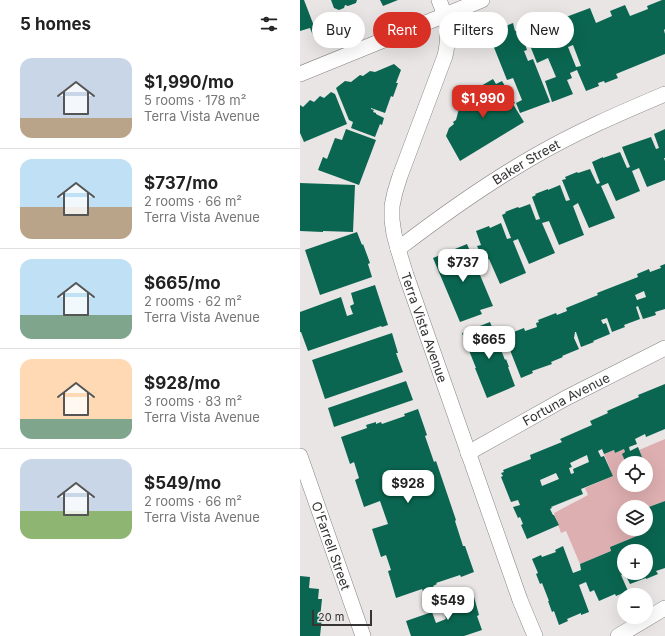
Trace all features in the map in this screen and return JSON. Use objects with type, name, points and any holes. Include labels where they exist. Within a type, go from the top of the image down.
[{"type":"street","name":"Terra Vista Avenue","points":[[439,0],[444,12]]},
{"type":"street","points":[[452,12],[482,0]]},
{"type":"street","points":[[300,74],[439,17]]},
{"type":"street","name":"Terra Vista Avenue","points":[[447,48],[395,192],[392,206],[394,234],[406,275],[468,453],[520,600],[535,636]]},
{"type":"street","name":"Baker Street","points":[[398,249],[474,194],[534,157],[590,127],[665,94]]},
{"type":"street","name":"Fortuna Avenue","points":[[468,453],[566,398],[665,348]]},
{"type":"street","name":"O'Farrell Street","points":[[300,456],[363,636]]},
{"type":"street","points":[[618,636],[665,608]]},
{"type":"shaded area","points":[[665,439],[665,501],[653,505],[653,500],[617,500],[617,536],[637,536],[610,547],[611,551],[580,564],[566,531],[561,533],[554,513],[588,495],[585,488],[613,476],[604,454],[614,450],[615,453],[624,449],[625,456],[617,456],[617,492],[653,492],[653,456],[642,456],[639,450]]},
{"type":"building","points":[[300,0],[304,0],[312,21],[312,33],[310,28],[300,31]]},
{"type":"building","points":[[331,0],[357,0],[356,3],[348,6],[345,5],[344,8],[339,10],[334,8]]},
{"type":"building","points":[[380,0],[398,0],[383,6]]},
{"type":"building","points":[[665,0],[665,54],[616,74],[618,78],[605,83],[604,81],[598,83],[599,86],[586,91],[577,70],[570,73],[572,78],[567,80],[573,94],[552,102],[545,81],[556,77],[548,58],[537,63],[531,48],[568,48],[576,67],[581,66],[574,48],[574,14],[590,8],[596,23],[612,16],[610,11],[625,5],[630,16],[648,9],[647,6]]},
{"type":"building","points":[[513,23],[516,31],[516,48],[526,48],[527,50],[524,51],[528,61],[533,59],[550,102],[520,113],[516,103],[522,100],[513,78],[507,80],[494,48],[508,48],[508,25]]},
{"type":"building","points":[[394,64],[401,70],[393,97],[391,96],[385,113],[371,108],[374,110],[373,112],[384,118],[375,137],[351,128],[353,122],[349,120],[336,88],[345,81],[351,82],[360,75],[363,76],[370,71],[375,72]]},
{"type":"building","points":[[493,79],[496,84],[502,81],[524,122],[460,161],[446,136],[449,128],[456,120],[462,97]]},
{"type":"building","points":[[331,92],[335,94],[347,124],[304,142],[300,133],[300,105],[303,107],[310,100],[314,102],[320,96],[324,98]]},
{"type":"building","points":[[346,129],[376,140],[359,185],[318,170],[323,157],[327,159],[335,138],[342,140]]},
{"type":"building","points":[[665,129],[665,180],[647,187],[639,168],[632,171],[640,191],[616,201],[608,183],[601,186],[615,218],[589,228],[578,203],[573,206],[584,235],[559,245],[549,221],[542,223],[555,253],[529,264],[518,239],[513,241],[526,273],[500,284],[489,259],[484,261],[477,246],[481,245],[476,231],[489,226],[490,228],[501,223],[507,239],[511,238],[502,215],[506,213],[505,212],[530,204],[536,220],[540,219],[532,197],[536,195],[535,194],[560,185],[566,201],[570,200],[562,180],[566,179],[565,177],[590,169],[597,184],[600,183],[592,162],[620,152],[627,168],[630,167],[622,147],[651,137],[656,149],[659,148],[654,134]]},
{"type":"building","points":[[300,183],[355,185],[353,232],[300,231]]},
{"type":"building","points":[[357,232],[370,263],[368,264],[372,277],[320,295],[305,250]]},
{"type":"building","points":[[467,244],[493,306],[480,310],[482,314],[460,322],[433,258]]},
{"type":"building","points":[[665,264],[665,309],[655,312],[656,315],[643,319],[638,306],[636,307],[640,319],[624,325],[625,327],[612,332],[607,318],[601,320],[603,324],[606,323],[610,334],[581,347],[575,332],[574,338],[579,349],[551,362],[552,364],[532,371],[533,373],[521,378],[506,340],[513,337],[511,333],[524,328],[525,331],[537,327],[536,323],[539,322],[538,320],[556,313],[557,315],[567,311],[566,308],[598,295],[597,293],[638,277],[637,274],[649,269],[650,272],[661,268],[660,266]],"holes":[[[644,291],[646,297],[637,300],[635,295]]]},
{"type":"building","points":[[375,285],[388,325],[381,326],[308,351],[300,332],[300,312],[341,297],[347,316],[353,314],[350,306],[354,304],[351,293]]},
{"type":"building","points":[[490,322],[505,360],[506,359],[515,386],[487,398],[462,333]]},
{"type":"building","points":[[392,333],[398,353],[396,353],[403,372],[325,399],[312,360]]},
{"type":"building","points":[[406,381],[413,400],[334,427],[328,408]]},
{"type":"building","points":[[665,384],[665,429],[646,437],[645,434],[635,439],[637,444],[629,447],[630,451],[638,447],[642,456],[623,456],[622,454],[625,452],[624,449],[615,453],[614,450],[604,454],[602,449],[598,451],[601,457],[604,456],[613,476],[581,489],[583,494],[551,507],[552,508],[550,509],[559,525],[527,539],[521,525],[523,524],[520,517],[518,518],[513,507],[520,505],[518,500],[511,502],[501,477],[503,476],[501,473],[504,472],[503,470],[531,459],[530,455],[562,442],[560,439],[592,425],[590,421],[608,413],[607,411],[639,397],[638,395]],"holes":[[[587,455],[589,462],[573,469],[574,473],[571,474],[569,468],[572,467],[570,463]],[[556,473],[559,479],[542,486],[540,480]]]},
{"type":"building","points":[[418,409],[427,435],[425,436],[434,462],[436,461],[463,546],[465,546],[474,572],[436,583],[437,584],[433,586],[434,588],[423,591],[422,589],[396,598],[388,571],[391,570],[386,555],[381,557],[372,529],[388,524],[380,501],[364,507],[355,480],[359,478],[354,462],[350,464],[341,437],[367,428],[366,425],[376,422],[376,424],[381,422],[382,424],[405,416],[404,414]]},
{"type":"building","points":[[665,501],[665,568],[656,571],[658,574],[653,576],[653,544],[617,544],[637,536],[653,536],[653,505]]},
{"type":"building","points":[[617,544],[617,580],[623,580],[627,588],[617,588],[617,596],[615,594],[599,601],[594,590],[590,592],[586,582],[579,585],[589,612],[581,615],[581,613],[567,619],[568,621],[559,625],[554,611],[552,612],[542,583],[540,584],[536,574],[538,573],[532,559],[541,555],[542,557],[556,552],[555,550],[563,546],[573,573],[581,570],[580,564],[611,551],[610,547]]},
{"type":"building","points":[[300,576],[310,577],[309,588],[319,589],[318,599],[322,599],[320,636],[300,636]]},
{"type":"building","points":[[628,580],[641,580],[630,584]]},
{"type":"building","points":[[474,597],[479,615],[477,616],[482,630],[464,636],[411,636],[406,621],[432,612],[436,623],[446,619],[442,607]]}]
